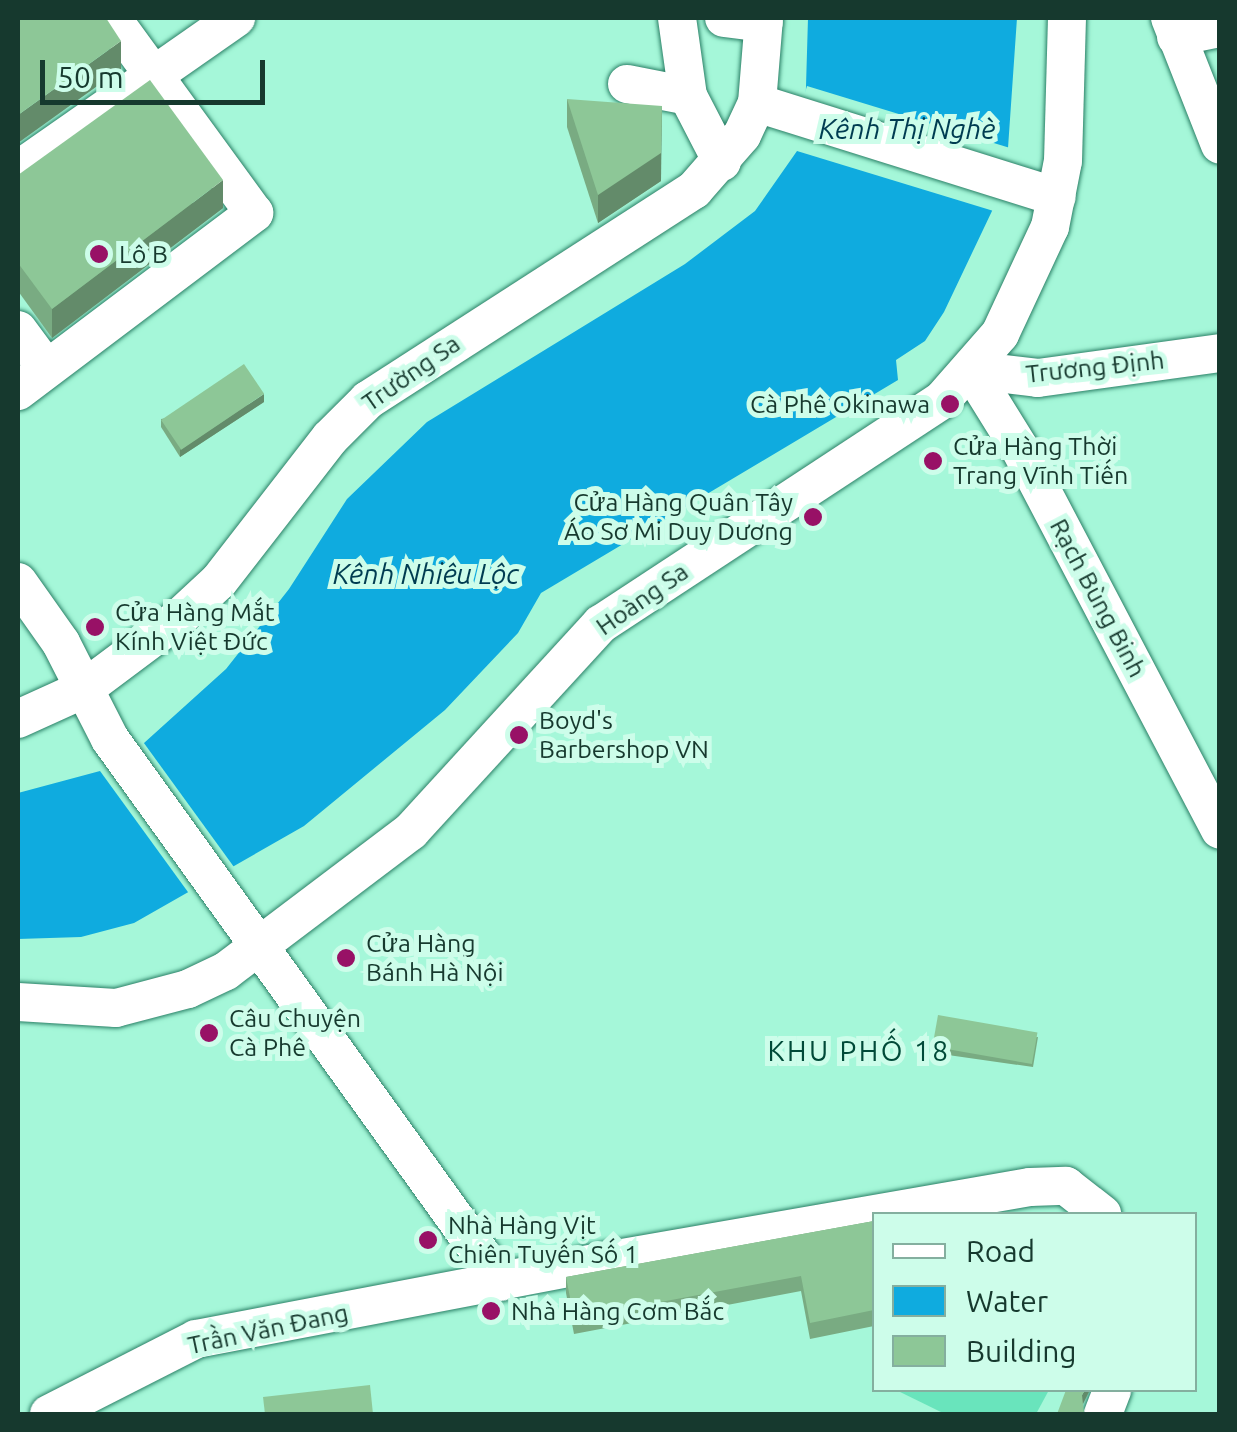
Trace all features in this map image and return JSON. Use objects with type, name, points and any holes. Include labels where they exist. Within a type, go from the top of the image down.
[{"type":"street","points":[[18,330],[32,380],[254,213],[112,18]]},
{"type":"street","points":[[18,170],[236,18]]},
{"type":"street","points":[[677,18],[688,96],[722,162]]},
{"type":"street","points":[[724,18],[764,20]]},
{"type":"street","name":"Hoàng Sa","points":[[18,1002],[79,1009],[148,1002],[226,971],[356,878],[446,798],[601,624],[888,440],[971,370],[1021,296],[1057,197],[1067,18]]},
{"type":"street","name":"Trường Sa","points":[[18,719],[84,689],[218,581],[330,438],[368,400],[662,215],[722,162],[757,103],[764,20]]},
{"type":"street","points":[[1220,28],[1173,27],[1220,145]]},
{"type":"street","points":[[626,84],[688,96]]},
{"type":"street","points":[[757,103],[1057,197]]},
{"type":"street","name":"Trương Định","points":[[971,370],[1038,378],[1220,353]]},
{"type":"street","name":"Rạch Bùng Binh","points":[[971,370],[1020,449],[1220,830]]},
{"type":"street","points":[[18,582],[110,738],[501,1282]]},
{"type":"street","name":"Trần Văn Ðang","points":[[891,1212],[1030,1187],[1066,1186],[1099,1212]]},
{"type":"street","name":"Trần Văn Ðang","points":[[49,1414],[196,1339],[872,1215]]},
{"type":"green space","points":[[900,1392],[1048,1392],[1036,1414],[945,1414]]},
{"type":"water","name":"Kênh Nhiêu Lộc","points":[[808,18],[1017,18],[1008,148],[992,211],[944,312],[925,341],[896,360],[898,380],[541,593],[518,633],[445,710],[304,826],[134,923],[81,937],[18,939],[18,793],[100,771],[144,743],[226,669],[289,589],[347,499],[427,422],[685,264],[755,211],[797,151],[805,120]]},
{"type":"pier","points":[[807,86],[1013,149],[994,211],[788,148]]},
{"type":"pier","points":[[141,739],[238,872],[196,903],[99,770]]},
{"type":"building","points":[[18,18],[106,18],[121,41],[18,115]]},
{"type":"building","name":"Lô B","points":[[150,80],[223,180],[52,309],[18,263],[18,175]]},
{"type":"building","points":[[567,99],[662,106],[661,153],[598,195]]},
{"type":"building","points":[[244,364],[264,394],[181,450],[161,420]]},
{"type":"building","points":[[938,1015],[1037,1033],[1032,1064],[932,1047]]},
{"type":"building","points":[[872,1221],[872,1310],[810,1323],[801,1276],[574,1318],[566,1277]]},
{"type":"building","points":[[370,1385],[373,1414],[265,1414],[263,1397]]},
{"type":"building","points":[[1065,1392],[1084,1392],[1084,1414],[1057,1414]]},
{"type":"place","name":"Lô B","points":[[99,254]]},
{"type":"place","name":"Cà Phê Okinawa","points":[[950,404]]},
{"type":"place","name":"Cửa Hàng Thời Trang Vĩnh Tiến","points":[[933,461]]},
{"type":"place","name":"Cửa Hàng Quân Tây Áo Sơ Mi Duy Dương","points":[[813,517]]},
{"type":"place","name":"Cửa Hàng Mắt Kính Việt Đức","points":[[95,627]]},
{"type":"place","name":"Boyd's Barbershop VN","points":[[519,735]]},
{"type":"place","name":"Cửa Hàng Bánh Hà Nội","points":[[346,958]]},
{"type":"place","name":"Câu Chuyện Cà Phê","points":[[209,1033]]},
{"type":"place","name":"Nhà Hàng Vịt Chiên Tuyến Số 1","points":[[428,1240]]},
{"type":"place","name":"Nhà Hàng Cơm Bắc","points":[[491,1311]]},
{"type":"district","name":"KHU PHỐ 18","points":[[859,1051]]},
{"type":"water label","name":"Kênh Thị Nghè","points":[[907,129]]}]
